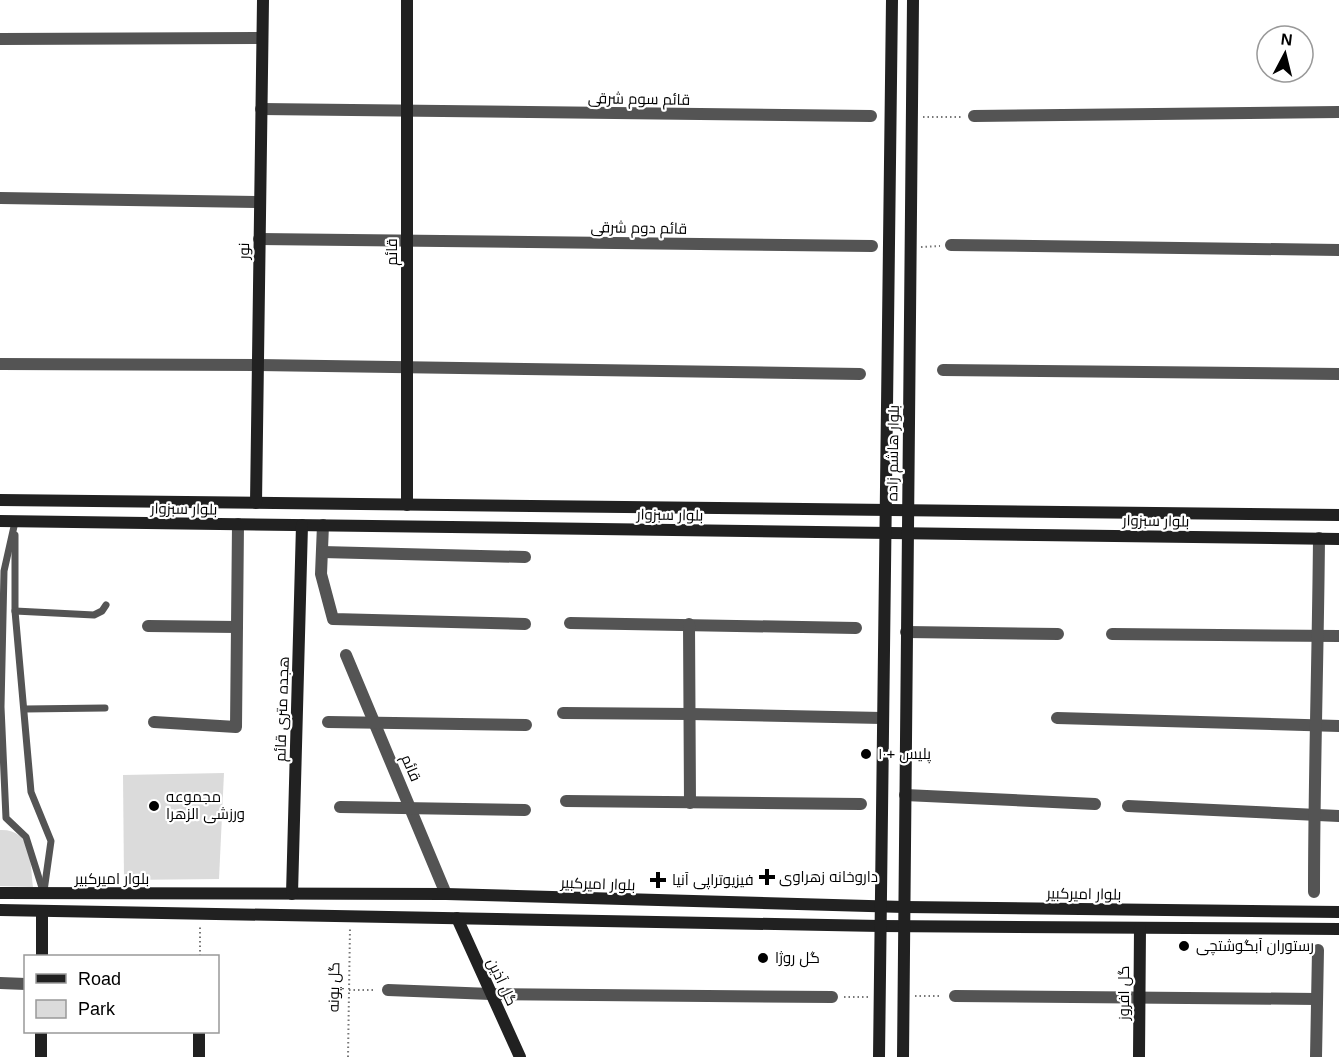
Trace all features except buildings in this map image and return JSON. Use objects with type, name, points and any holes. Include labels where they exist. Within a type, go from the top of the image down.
[{"type":"street","name":"نور","points":[[256,503],[262,0]]},
{"type":"street","name":"قائم","points":[[407,0],[407,505]]},
{"type":"street","name":"بلوار هاشم زاده","points":[[879,1057],[892,0]]},
{"type":"street","name":"بلوار هاشم زاده","points":[[903,1057],[913,0]]},
{"type":"street","points":[[0,39],[262,38]]},
{"type":"street","name":"قائم سوم شرقی","points":[[261,109],[871,116]]},
{"type":"street","points":[[974,116],[1339,112]]},
{"type":"street","points":[[0,198],[260,202]]},
{"type":"street","name":"قائم دوم شرقی","points":[[260,239],[872,246]]},
{"type":"street","points":[[951,245],[1339,250]]},
{"type":"street","points":[[0,364],[258,365],[860,374]]},
{"type":"street","points":[[943,370],[1339,374]]},
{"type":"street","name":"بلوار سبزوار","points":[[0,500],[1339,515]]},
{"type":"street","name":"بلوار سبزوار","points":[[0,521],[1339,539]]},
{"type":"street","points":[[154,722],[236,727],[238,524]]},
{"type":"street","name":"هجده متری قائم","points":[[292,894],[302,525]]},
{"type":"street","points":[[323,525],[321,574],[333,619],[525,624]]},
{"type":"street","points":[[1314,892],[1318,538]]},
{"type":"street","points":[[322,552],[525,557]]},
{"type":"street","points":[[570,623],[856,628]]},
{"type":"street","points":[[689,624],[690,803]]},
{"type":"street","points":[[148,626],[237,627]]},
{"type":"street","points":[[906,632],[1058,634]]},
{"type":"street","points":[[1112,634],[1339,636]]},
{"type":"street","name":"قائم","points":[[346,655],[446,894]]},
{"type":"street","points":[[563,713],[882,718]]},
{"type":"street","points":[[1057,718],[1339,726]]},
{"type":"street","points":[[328,722],[525,725]]},
{"type":"street","points":[[905,795],[1095,804]]},
{"type":"street","points":[[566,801],[861,804]]},
{"type":"street","points":[[1128,806],[1339,816]]},
{"type":"street","points":[[340,807],[525,810]]},
{"type":"street","name":"بلوار امیرکبیر","points":[[0,893],[446,894],[880,907],[1339,912]]},
{"type":"street","points":[[0,910],[880,926],[1339,929]]},
{"type":"street","points":[[42,911],[42,955]]},
{"type":"street","name":"گل آذین","points":[[457,918],[520,1057]]},
{"type":"street","name":"گل افروز","points":[[1139,1057],[1140,928]]},
{"type":"street","points":[[1317,1057],[1318,950]]},
{"type":"street","points":[[0,983],[24,984]]},
{"type":"street","points":[[388,990],[491,994],[832,997]]},
{"type":"street","points":[[955,996],[1317,999]]},
{"type":"street","points":[[41,1033],[41,1057]]},
{"type":"street","points":[[199,1033],[199,1057]]},
{"type":"lane","points":[[15,522],[15,611],[31,792],[51,841],[44,894]]},
{"type":"lane","points":[[15,522],[4,571],[2,615],[1,707],[6,818],[26,837],[44,894]]},
{"type":"lane","points":[[15,611],[94,615],[102,611],[106,605]]},
{"type":"lane","points":[[25,709],[105,708]]},
{"type":"path","points":[[912,117],[974,116]]},
{"type":"path","points":[[910,247],[951,245]]},
{"type":"path","points":[[200,914],[200,955]]},
{"type":"path","name":"گل پونه","points":[[348,1057],[350,916]]},
{"type":"path","points":[[349,990],[388,990]]},
{"type":"path","points":[[903,996],[955,996]]},
{"type":"path","points":[[832,997],[880,997]]},
{"type":"green space","points":[[224,773],[219,879],[124,880],[123,775]]},
{"type":"green space","points":[[0,830],[11,831],[24,841],[30,858],[33,887],[0,886]]},
{"type":"place","name":"پلیس +۱۰","points":[[866,754]]},
{"type":"place","name":"مجموعه ورزشی الزهرا","points":[[154,806]]},
{"type":"place","name":"داروخانه زهراوی","points":[[767,877]]},
{"type":"place","name":"فیزیوتراپی آنیا","points":[[658,880]]},
{"type":"place","name":"رستوران آبگوشتچی","points":[[1184,946]]},
{"type":"place","name":"گل روژا","points":[[763,958]]}]
